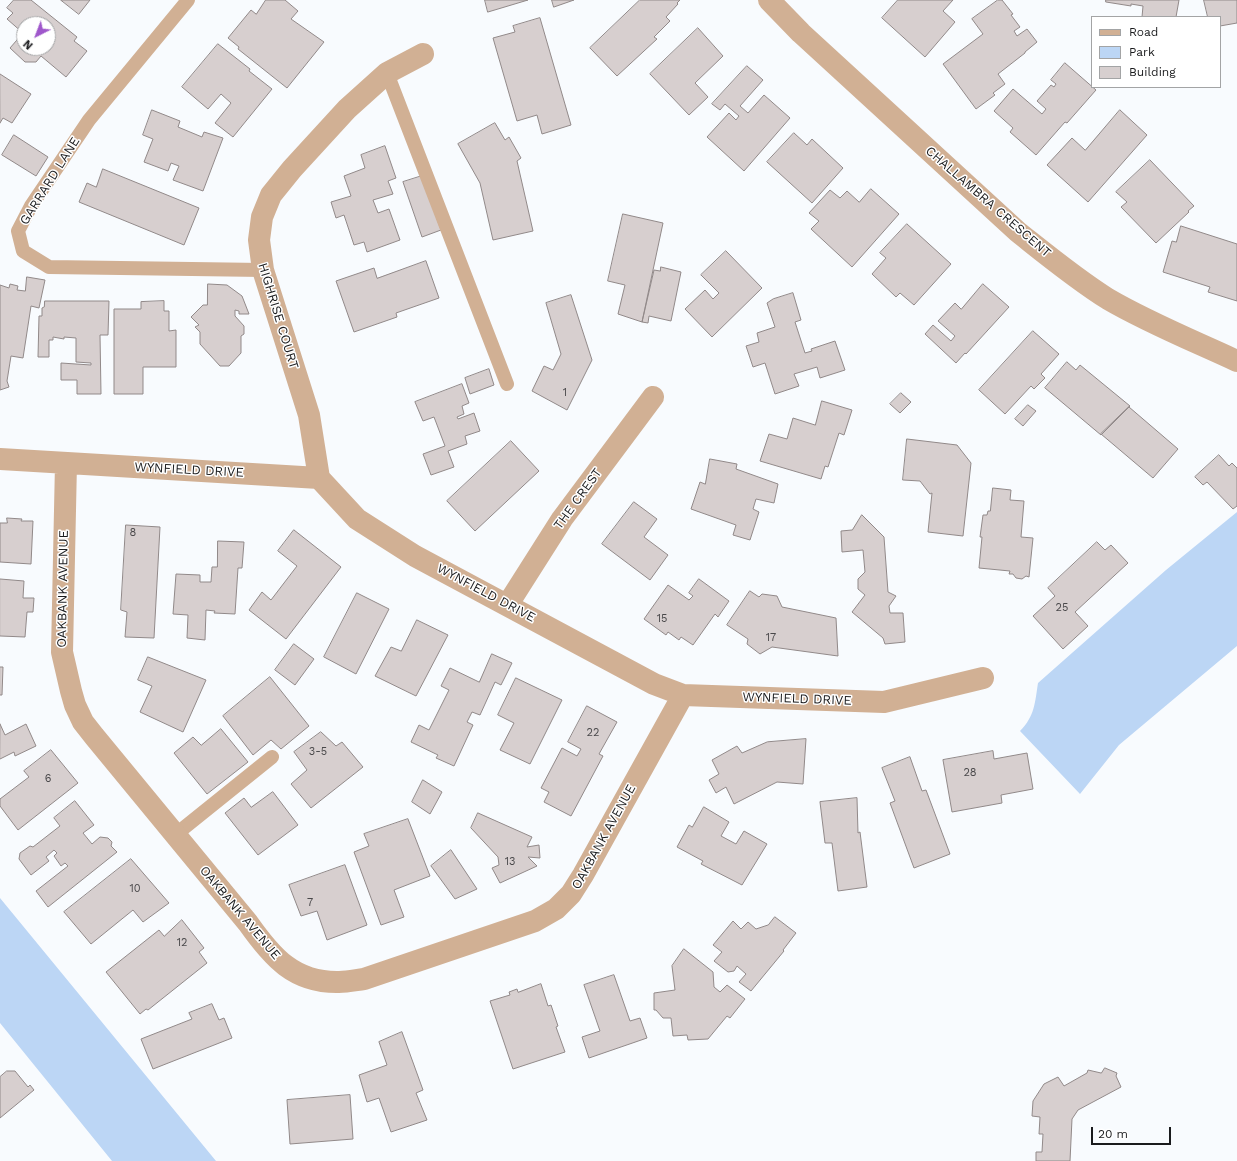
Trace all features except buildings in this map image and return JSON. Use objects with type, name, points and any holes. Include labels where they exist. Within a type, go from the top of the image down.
[{"type":"street","name":"CHALLAMBRA CRESCENT","points":[[769,0],[806,38],[1018,232],[1073,275],[1108,299],[1155,324],[1237,361]]},
{"type":"street","name":"HIGHRISE COURT","points":[[319,478],[309,414],[263,270],[259,240],[262,217],[271,195],[292,169],[347,109],[387,73],[423,54]]},
{"type":"street","name":"THE CREST","points":[[508,604],[562,519],[654,398]]},
{"type":"street","name":"WYNFIELD DRIVE","points":[[0,459],[319,478],[357,519],[416,556],[508,604],[654,684],[683,695],[884,702],[983,678]]},
{"type":"street","name":"OAKBANK AVENUE","points":[[66,463],[62,652],[75,705],[83,722],[277,960],[295,972],[316,980],[340,982],[364,980],[535,920],[556,909],[575,888],[683,695]]},
{"type":"lane","name":"GARRARD LANE","points":[[188,0],[89,120],[31,206],[18,231],[23,251],[49,267],[263,270]]},
{"type":"lane","points":[[387,73],[507,384]]},
{"type":"lane","points":[[175,835],[272,756]]},
{"type":"green space","points":[[1237,512],[1237,646],[1119,745],[1080,794],[1020,731],[1029,720],[1035,703],[1038,683],[1166,570]]},
{"type":"green space","points":[[0,898],[216,1161],[112,1161],[0,1023]]}]
